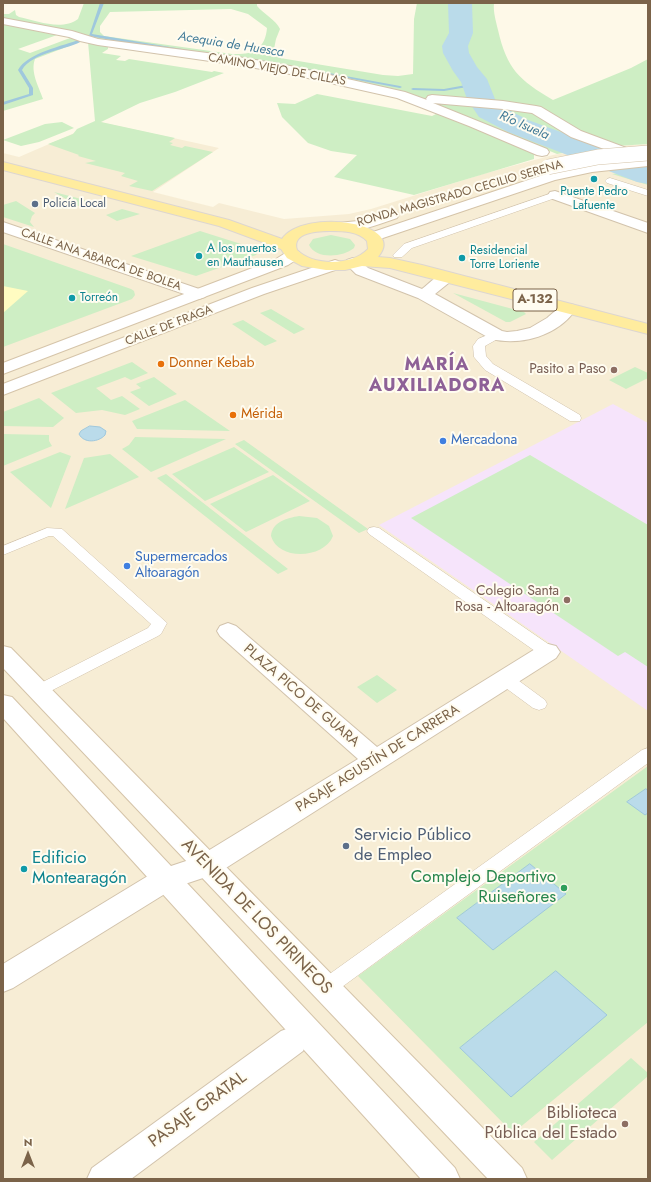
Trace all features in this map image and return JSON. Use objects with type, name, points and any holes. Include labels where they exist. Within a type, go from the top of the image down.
[{"type":"main road","name":"A-132","points":[[3,166],[224,223],[290,250],[311,263],[335,265],[357,262],[390,263],[648,329]]},
{"type":"main road","name":"A-132","points":[[224,223],[307,229],[343,226],[360,230],[388,246],[398,255],[422,270]]},
{"type":"main road","name":"A-132","points":[[290,250],[290,239],[296,234],[307,229]]},
{"type":"main road","points":[[357,262],[375,251],[376,245],[373,238]]},
{"type":"street","name":"CAMINO VIEJO DE CILLAS","points":[[3,20],[72,34],[84,39],[98,42],[238,61],[290,70],[401,95],[474,122],[542,152]]},
{"type":"street","points":[[401,95],[503,105],[536,110],[576,134],[648,161]]},
{"type":"street","name":"RONDA MAGISTRADO CECILIO SERENA","points":[[343,226],[359,225],[548,167],[598,157],[648,153]]},
{"type":"street","name":"RONDA MAGISTRADO CECILIO SERENA","points":[[373,238],[561,175],[608,166],[648,161]]},
{"type":"street","points":[[555,195],[648,228]]},
{"type":"street","name":"CALLE ANA ABARCA DE BOLEA","points":[[3,227],[199,294]]},
{"type":"street","name":"CALLE DE FRAGA","points":[[3,369],[282,262],[290,250]]},
{"type":"street","points":[[357,262],[362,271],[424,295],[497,335],[522,337],[556,321],[568,309]]},
{"type":"street","name":"CALLE DE FRAGA","points":[[3,390],[258,291],[335,265]]},
{"type":"street","points":[[424,295],[448,277]]},
{"type":"street","name":"PLAZA PICO DE GUARA","points":[[228,631],[375,760]]},
{"type":"street","name":"PASAJE AGUSTÍN DE CARRERA","points":[[3,978],[166,879],[208,865],[548,652]]},
{"type":"street","name":"AVENIDA DE LOS PIRINEOS","points":[[3,654],[208,865],[324,989],[510,1179]]},
{"type":"street","points":[[3,703],[443,1179]]},
{"type":"street","name":"PASAJE GRATAL","points":[[104,1179],[292,1041]]},
{"type":"lane","points":[[610,181],[648,193]]},
{"type":"lane","points":[[398,255],[408,246],[555,195]]},
{"type":"lane","points":[[497,335],[482,342],[479,346],[478,351],[484,362],[499,374],[574,418]]},
{"type":"lane","points":[[374,530],[548,652]]},
{"type":"lane","points":[[3,551],[47,532],[57,532],[159,623],[156,630],[153,632],[38,691]]},
{"type":"lane","points":[[505,679],[539,704]]},
{"type":"lane","points":[[324,989],[648,754]]},
{"type":"shaded area","points":[[100,122],[219,148],[153,192],[213,207],[219,203],[284,219],[349,214],[371,209],[483,174],[553,155],[600,147],[648,144],[648,1179],[3,1179],[3,153],[19,157]]},
{"type":"shaded area","name":"Colegio Santa Rosa - Altoaragón","points":[[613,404],[648,423],[648,711],[379,525]]},
{"type":"green space","points":[[84,3],[257,3],[257,6],[276,23],[280,29],[273,54],[280,58],[383,75],[398,76],[413,74],[414,19],[417,3],[494,3],[495,16],[502,43],[510,64],[531,86],[553,100],[631,68],[648,59],[648,144],[600,147],[557,154],[455,112],[395,91],[98,40],[3,18],[3,14],[9,14],[15,10],[16,15],[19,17],[41,23],[57,25],[72,23],[78,19]],"holes":[[[231,9],[248,14],[267,28],[266,35],[264,41],[256,50],[239,54],[104,36],[100,32],[100,26],[110,12]]]},
{"type":"green space","points":[[3,23],[57,35],[18,49],[30,53],[70,38],[82,41],[35,59],[34,74],[43,99],[3,111]]},
{"type":"green space","points":[[88,42],[108,45],[108,49],[102,53],[121,56],[116,60],[125,61],[129,59],[224,73],[175,92],[140,103],[101,122],[175,138],[169,142],[173,143],[170,145],[182,148],[185,146],[213,152],[152,191],[129,186],[138,181],[121,176],[125,173],[85,163],[96,161],[78,156],[79,155],[48,144],[73,134],[77,129],[95,121]]},
{"type":"green space","points":[[317,94],[432,116],[438,113],[534,152],[534,159],[414,195],[334,177],[357,155],[331,151],[308,143],[282,117],[277,103],[295,104]]},
{"type":"green space","points":[[62,122],[74,128],[39,142],[21,146],[3,140],[45,124]]},
{"type":"green space","points":[[648,170],[648,185],[612,174]]},
{"type":"green space","points":[[54,192],[93,202],[78,206]]},
{"type":"green space","points":[[16,201],[35,213],[30,222],[34,227],[3,217],[3,205]]},
{"type":"green space","points":[[122,209],[140,214],[117,221],[106,215]]},
{"type":"green space","points":[[200,231],[260,250],[256,255],[196,276],[131,256]]},
{"type":"green space","points":[[331,235],[350,239],[355,245],[354,248],[344,253],[330,256],[318,253],[309,245],[313,239]]},
{"type":"green space","points":[[3,244],[131,289],[134,291],[135,295],[132,299],[3,347]]},
{"type":"green space","points":[[453,293],[524,312],[526,314],[510,322],[506,322]]},
{"type":"green space","points":[[271,309],[305,329],[294,334],[260,313]]},
{"type":"green space","points":[[243,320],[277,341],[265,346],[232,324]]},
{"type":"green space","points":[[132,362],[148,373],[131,380],[125,377],[96,388],[111,400],[122,396],[140,409],[125,415],[102,410],[76,413],[51,393]]},
{"type":"green space","points":[[635,367],[648,373],[648,378],[626,389],[609,380]]},
{"type":"green space","points":[[154,377],[177,394],[149,406],[130,392],[141,388],[136,384]]},
{"type":"green space","points":[[39,398],[64,418],[53,427],[3,426],[3,412]]},
{"type":"green space","points":[[185,400],[230,431],[137,429],[132,421]]},
{"type":"green space","points":[[3,434],[49,435],[49,441],[52,446],[3,466]]},
{"type":"green space","points":[[135,437],[226,439],[151,472],[122,449],[129,445]]},
{"type":"green space","points":[[244,440],[368,529],[359,533],[235,444]]},
{"type":"green space","points":[[234,447],[269,472],[205,501],[172,474]]},
{"type":"green space","points":[[60,452],[71,456],[51,508],[10,472]]},
{"type":"green space","points":[[110,454],[139,477],[65,509],[84,458]]},
{"type":"green space","points":[[530,455],[648,525],[648,667],[625,652],[618,656],[411,518]]},
{"type":"green space","points":[[166,474],[288,569],[278,574],[157,478]]},
{"type":"green space","points":[[273,475],[310,501],[246,532],[210,504]]},
{"type":"green space","points":[[299,516],[317,518],[329,526],[333,536],[328,544],[311,553],[301,554],[282,550],[275,544],[271,536],[274,527],[285,520]]},
{"type":"green space","points":[[377,675],[397,690],[377,703],[357,687]]},
{"type":"green space","name":"Complejo Deportivo Ruiseñores","points":[[648,766],[648,1022],[513,1133],[358,976]]},
{"type":"green space","points":[[631,1058],[648,1073],[648,1076],[552,1160],[534,1142]]},
{"type":"sand","points":[[3,286],[28,291],[3,313]]},
{"type":"water","points":[[90,426],[100,427],[106,431],[105,435],[92,441],[84,439],[79,434],[81,431]]},
{"type":"water","points":[[646,789],[648,790],[648,813],[645,815],[627,802]]},
{"type":"water","points":[[530,864],[566,894],[493,950],[457,918]]},
{"type":"water","points":[[556,971],[607,1015],[511,1097],[460,1048]]},
{"type":"waterway","name":"Acequia de Huesca","points":[[102,3],[90,35],[204,53]]},
{"type":"waterway","name":"Río Isuela","points":[[460,3],[461,33],[455,46],[456,53],[466,71],[474,79],[481,99],[489,111],[518,126],[648,175]]},
{"type":"waterway","name":"Acequia de Huesca","points":[[3,104],[31,95],[31,88],[20,70],[22,65],[47,52],[82,40]]},
{"type":"waterway","name":"Acequia de Huesca","points":[[245,59],[279,64]]},
{"type":"waterway","name":"Acequia de Huesca","points":[[293,67],[400,87]]},
{"type":"waterway","name":"Acequia de Huesca","points":[[413,89],[444,90],[477,84]]},
{"type":"place","name":"Puente Pedro Lafuente","points":[[594,179]]},
{"type":"place","name":"Policía Local","points":[[35,204]]},
{"type":"place","name":"A los muertos en Mauthausen","points":[[199,256]]},
{"type":"place","name":"Residencial Torre Loriente","points":[[462,258]]},
{"type":"place","name":"Torreón","points":[[72,298]]},
{"type":"place","name":"Donner Kebab","points":[[161,364]]},
{"type":"place","name":"Pasito a Paso","points":[[614,370]]},
{"type":"place","name":"Mérida","points":[[233,415]]},
{"type":"place","name":"Mercadona","points":[[443,441]]},
{"type":"place","name":"Supermercados Altoaragón","points":[[127,566]]},
{"type":"place","name":"Colegio Santa Rosa - Altoaragón","points":[[567,600]]},
{"type":"place","name":"Servicio Público de Empleo","points":[[346,846]]},
{"type":"place","name":"Edificio Montearagón","points":[[24,869]]},
{"type":"place","name":"Complejo Deportivo Ruiseñores","points":[[564,888]]},
{"type":"place","name":"Biblioteca Pública del Estado","points":[[625,1124]]},
{"type":"district","name":"MARÍA AUXILIADORA","points":[[437,376]]}]
